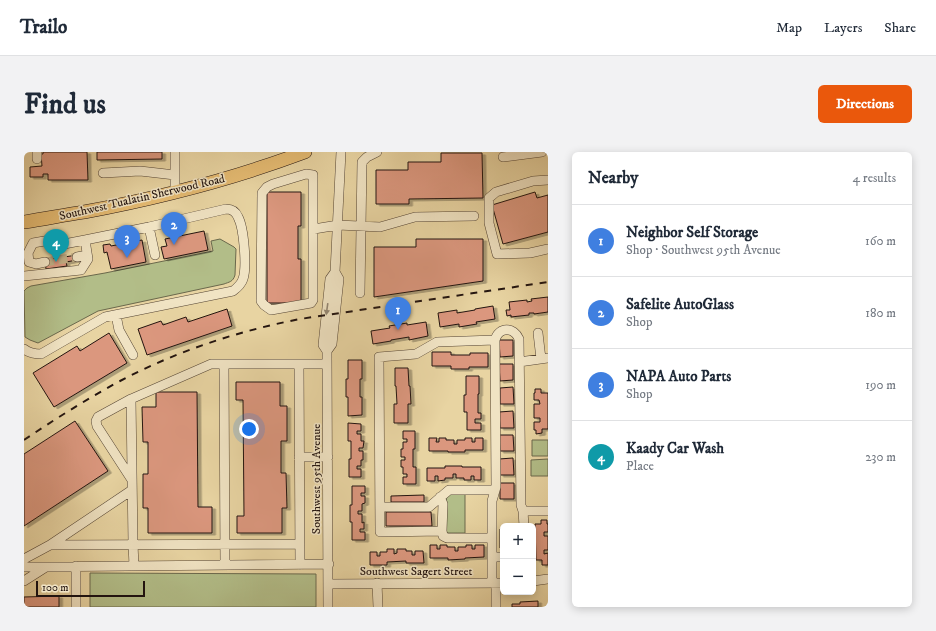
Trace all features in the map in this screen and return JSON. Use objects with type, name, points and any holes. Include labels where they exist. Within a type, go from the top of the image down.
[{"type":"highway","name":"Southwest Tualatin Sherwood Road","points":[[24,222],[102,208],[175,192],[232,176],[305,152]]},
{"type":"street","points":[[175,152],[175,192]]},
{"type":"street","name":"Southwest 95th Avenue","points":[[328,607],[328,364],[327,351],[323,345],[330,279],[335,272],[342,152]]},
{"type":"street","points":[[360,293],[362,162],[366,157],[377,152]]},
{"type":"street","points":[[503,157],[542,152]]},
{"type":"street","points":[[103,173],[140,171],[175,175]]},
{"type":"street","points":[[306,174],[313,175],[314,228],[313,300],[311,303],[271,310],[267,308],[261,301],[262,193],[264,189],[273,184],[306,174]]},
{"type":"street","points":[[548,180],[533,180],[496,192],[489,198],[489,223],[497,254],[530,253],[548,249]]},
{"type":"street","points":[[24,349],[33,354],[41,354],[105,317],[228,292],[236,288],[240,284],[244,273],[243,235],[238,215],[232,209],[226,209],[149,227],[59,245],[50,240],[33,243],[28,253],[30,262],[42,263],[40,274]]},
{"type":"street","points":[[314,228],[338,225],[380,227],[415,218],[474,216]]},
{"type":"street","points":[[149,227],[155,255]]},
{"type":"street","points":[[24,276],[81,270],[88,259],[85,240]]},
{"type":"street","points":[[77,257],[87,255]]},
{"type":"street","points":[[116,315],[119,330],[133,355]]},
{"type":"street","points":[[496,607],[497,583],[492,557],[492,501],[496,487],[495,340],[500,331],[506,329],[517,334],[519,339],[520,491],[524,523]]},
{"type":"street","points":[[519,362],[544,359],[538,333]]},
{"type":"street","points":[[442,531],[380,532],[379,357],[416,354],[437,342],[495,340]]},
{"type":"street","points":[[132,480],[97,426],[96,421],[98,417],[131,399],[211,364],[328,364]]},
{"type":"street","points":[[224,364],[225,565]]},
{"type":"street","points":[[299,364],[300,565]]},
{"type":"street","points":[[131,399],[134,566]]},
{"type":"street","points":[[299,457],[328,457]]},
{"type":"street","points":[[24,559],[50,544],[132,490]]},
{"type":"street","points":[[380,508],[429,507],[449,490],[495,490]]},
{"type":"street","points":[[440,497],[442,504],[443,536],[447,538],[492,538]]},
{"type":"street","points":[[523,511],[548,511]]},
{"type":"street","points":[[50,544],[300,544]]},
{"type":"street","points":[[492,557],[500,557]]},
{"type":"street","points":[[24,567],[328,564]]},
{"type":"street","points":[[24,581],[46,566]]},
{"type":"street","points":[[76,566],[76,607]]},
{"type":"street","points":[[536,581],[548,579]]},
{"type":"street","points":[[377,583],[378,607]]},
{"type":"street","name":"Southwest Sagert Street","points":[[328,584],[497,583]]},
{"type":"green space","points":[[220,239],[236,249],[235,275],[229,282],[98,311],[38,343],[25,337],[24,291],[27,288],[213,251],[211,241]]},
{"type":"green space","points":[[532,440],[548,440],[548,456],[532,456]]},
{"type":"green space","points":[[548,459],[548,476],[531,476],[531,460]]},
{"type":"green space","points":[[447,494],[465,494],[465,533],[446,533]]},
{"type":"green space","points":[[90,573],[316,574],[316,607],[90,607]]},
{"type":"building","points":[[43,152],[87,152],[88,180],[48,180],[48,174],[43,174],[43,177],[30,177],[30,167],[42,166],[41,154],[43,154]]},
{"type":"building","points":[[97,152],[162,152],[162,159],[97,160]]},
{"type":"building","points":[[441,153],[482,153],[483,198],[409,199],[409,204],[376,204],[376,170],[408,170],[408,162],[441,162]]},
{"type":"building","points":[[267,192],[301,192],[301,226],[298,226],[298,259],[301,259],[301,303],[267,303]]},
{"type":"building","points":[[535,192],[537,198],[548,195],[548,232],[503,244],[492,205]]},
{"type":"building","points":[[204,231],[208,250],[164,259],[161,247],[167,246],[165,239]]},
{"type":"building","points":[[416,239],[483,239],[483,281],[374,297],[374,247],[416,247]]},
{"type":"building","points":[[142,240],[146,262],[111,269],[107,252],[104,253],[103,245],[110,244],[111,246]]},
{"type":"building","points":[[77,255],[77,260],[66,262],[67,266],[46,269],[45,260]]},
{"type":"building","points":[[548,297],[548,312],[534,314],[529,313],[529,315],[511,317],[511,315],[507,316],[506,310],[510,310],[509,302],[527,300],[527,302],[532,301],[531,299]]},
{"type":"building","points":[[493,306],[495,319],[459,327],[459,324],[440,327],[438,313],[457,310],[457,313]]},
{"type":"building","points":[[227,309],[232,326],[147,355],[138,329],[161,321],[163,325],[186,317],[188,322]]},
{"type":"building","points":[[426,322],[428,336],[409,340],[409,337],[373,344],[371,331],[407,323],[407,325]]},
{"type":"building","points":[[109,333],[127,363],[54,407],[33,373],[77,346],[80,351]]},
{"type":"building","points":[[499,340],[513,340],[513,356],[500,357]]},
{"type":"building","points":[[432,352],[451,352],[451,355],[488,353],[488,367],[451,369],[451,366],[432,366]]},
{"type":"building","points":[[348,360],[362,360],[360,397],[362,397],[362,415],[348,416],[346,379],[348,379]]},
{"type":"building","points":[[499,364],[513,364],[513,380],[500,381]]},
{"type":"building","points":[[395,368],[408,368],[411,404],[408,404],[408,423],[394,423],[394,404],[397,404]]},
{"type":"building","points":[[466,376],[479,376],[478,413],[481,413],[481,419],[475,419],[475,423],[481,423],[481,430],[467,430],[467,412],[464,412]]},
{"type":"building","points":[[236,382],[280,382],[280,406],[287,406],[287,441],[281,441],[281,473],[286,473],[287,508],[282,508],[282,533],[237,533],[237,516],[244,516],[243,400],[236,400]]},
{"type":"building","points":[[513,387],[514,404],[500,404],[500,388]]},
{"type":"building","points":[[535,389],[541,389],[541,393],[548,393],[548,429],[542,429],[542,433],[536,434],[536,430],[534,430],[534,422],[540,422],[540,418],[534,418],[534,404],[540,404],[539,400],[534,400]]},
{"type":"building","points":[[156,392],[197,392],[198,507],[212,507],[212,533],[148,533],[148,508],[143,508],[143,474],[148,474],[148,442],[143,442],[142,407],[156,407]]},
{"type":"building","points":[[513,411],[514,428],[500,428],[499,412]]},
{"type":"building","points":[[75,421],[108,471],[24,526],[24,454]]},
{"type":"building","points":[[348,423],[361,424],[361,431],[357,431],[357,434],[361,434],[361,441],[364,441],[363,448],[359,448],[359,451],[363,451],[363,460],[361,460],[361,466],[357,466],[357,469],[361,469],[361,477],[349,477],[351,441],[348,441]]},
{"type":"building","points":[[403,431],[415,431],[413,467],[416,467],[416,484],[403,484],[403,477],[407,477],[407,474],[403,474],[403,467],[401,467],[401,460],[405,460],[405,457],[401,457],[401,449],[403,449],[403,442],[407,442],[407,439],[403,439]]},
{"type":"building","points":[[499,435],[513,435],[514,451],[500,451]]},
{"type":"building","points":[[429,438],[437,438],[436,442],[439,442],[439,438],[446,438],[446,440],[454,440],[454,444],[457,444],[457,440],[465,440],[465,438],[472,438],[472,442],[475,442],[475,438],[483,438],[483,450],[465,450],[465,452],[429,451]]},
{"type":"building","points":[[513,458],[514,475],[500,475],[499,459]]},
{"type":"building","points":[[445,466],[481,467],[481,480],[474,480],[474,476],[471,476],[471,480],[464,480],[464,478],[456,478],[456,474],[453,474],[453,478],[445,478],[445,480],[438,481],[438,476],[435,476],[435,481],[427,481],[427,468],[445,468]]},
{"type":"building","points":[[500,483],[514,483],[514,499],[500,499]]},
{"type":"building","points":[[352,486],[365,486],[365,493],[361,493],[361,496],[365,496],[365,503],[362,504],[362,511],[358,511],[358,514],[362,514],[364,529],[360,529],[360,532],[365,532],[365,540],[352,540],[350,505],[352,505]]},
{"type":"building","points":[[424,495],[424,502],[391,502],[391,496]]},
{"type":"building","points":[[386,512],[431,512],[432,526],[386,526]]},
{"type":"building","points":[[541,520],[547,520],[548,532],[544,532],[544,536],[548,536],[548,550],[544,550],[544,554],[548,553],[548,565],[542,565],[542,560],[536,560],[536,524],[541,524]]},
{"type":"building","points":[[430,545],[437,545],[437,549],[440,549],[440,545],[447,545],[447,547],[455,547],[455,551],[458,551],[458,547],[466,547],[466,545],[472,545],[472,549],[475,549],[475,545],[484,545],[484,557],[448,560],[448,558],[430,558]]},
{"type":"building","points":[[387,549],[394,549],[394,554],[397,553],[397,549],[406,549],[406,551],[412,551],[412,555],[415,555],[415,551],[423,551],[424,563],[406,563],[406,561],[387,562],[387,565],[370,565],[370,552],[377,552],[377,556],[380,556],[380,552],[387,552]]},
{"type":"building","points":[[59,596],[59,607],[24,607],[24,597]]},
{"type":"building","points":[[538,601],[538,607],[512,607],[512,604],[520,604],[520,602]]},
{"type":"tunnel","points":[[45,262],[77,257]]},
{"type":"railway","points":[[24,440],[71,409],[120,381],[163,360],[231,336],[300,319],[548,282]]},
{"type":"place","name":"Safelite AutoGlass","points":[[174,245]]},
{"type":"place","name":"NAPA Auto Parts","points":[[127,258]]},
{"type":"place","name":"Kaady Car Wash","points":[[56,262]]},
{"type":"place","name":"Neighbor Self Storage","points":[[398,330]]}]
